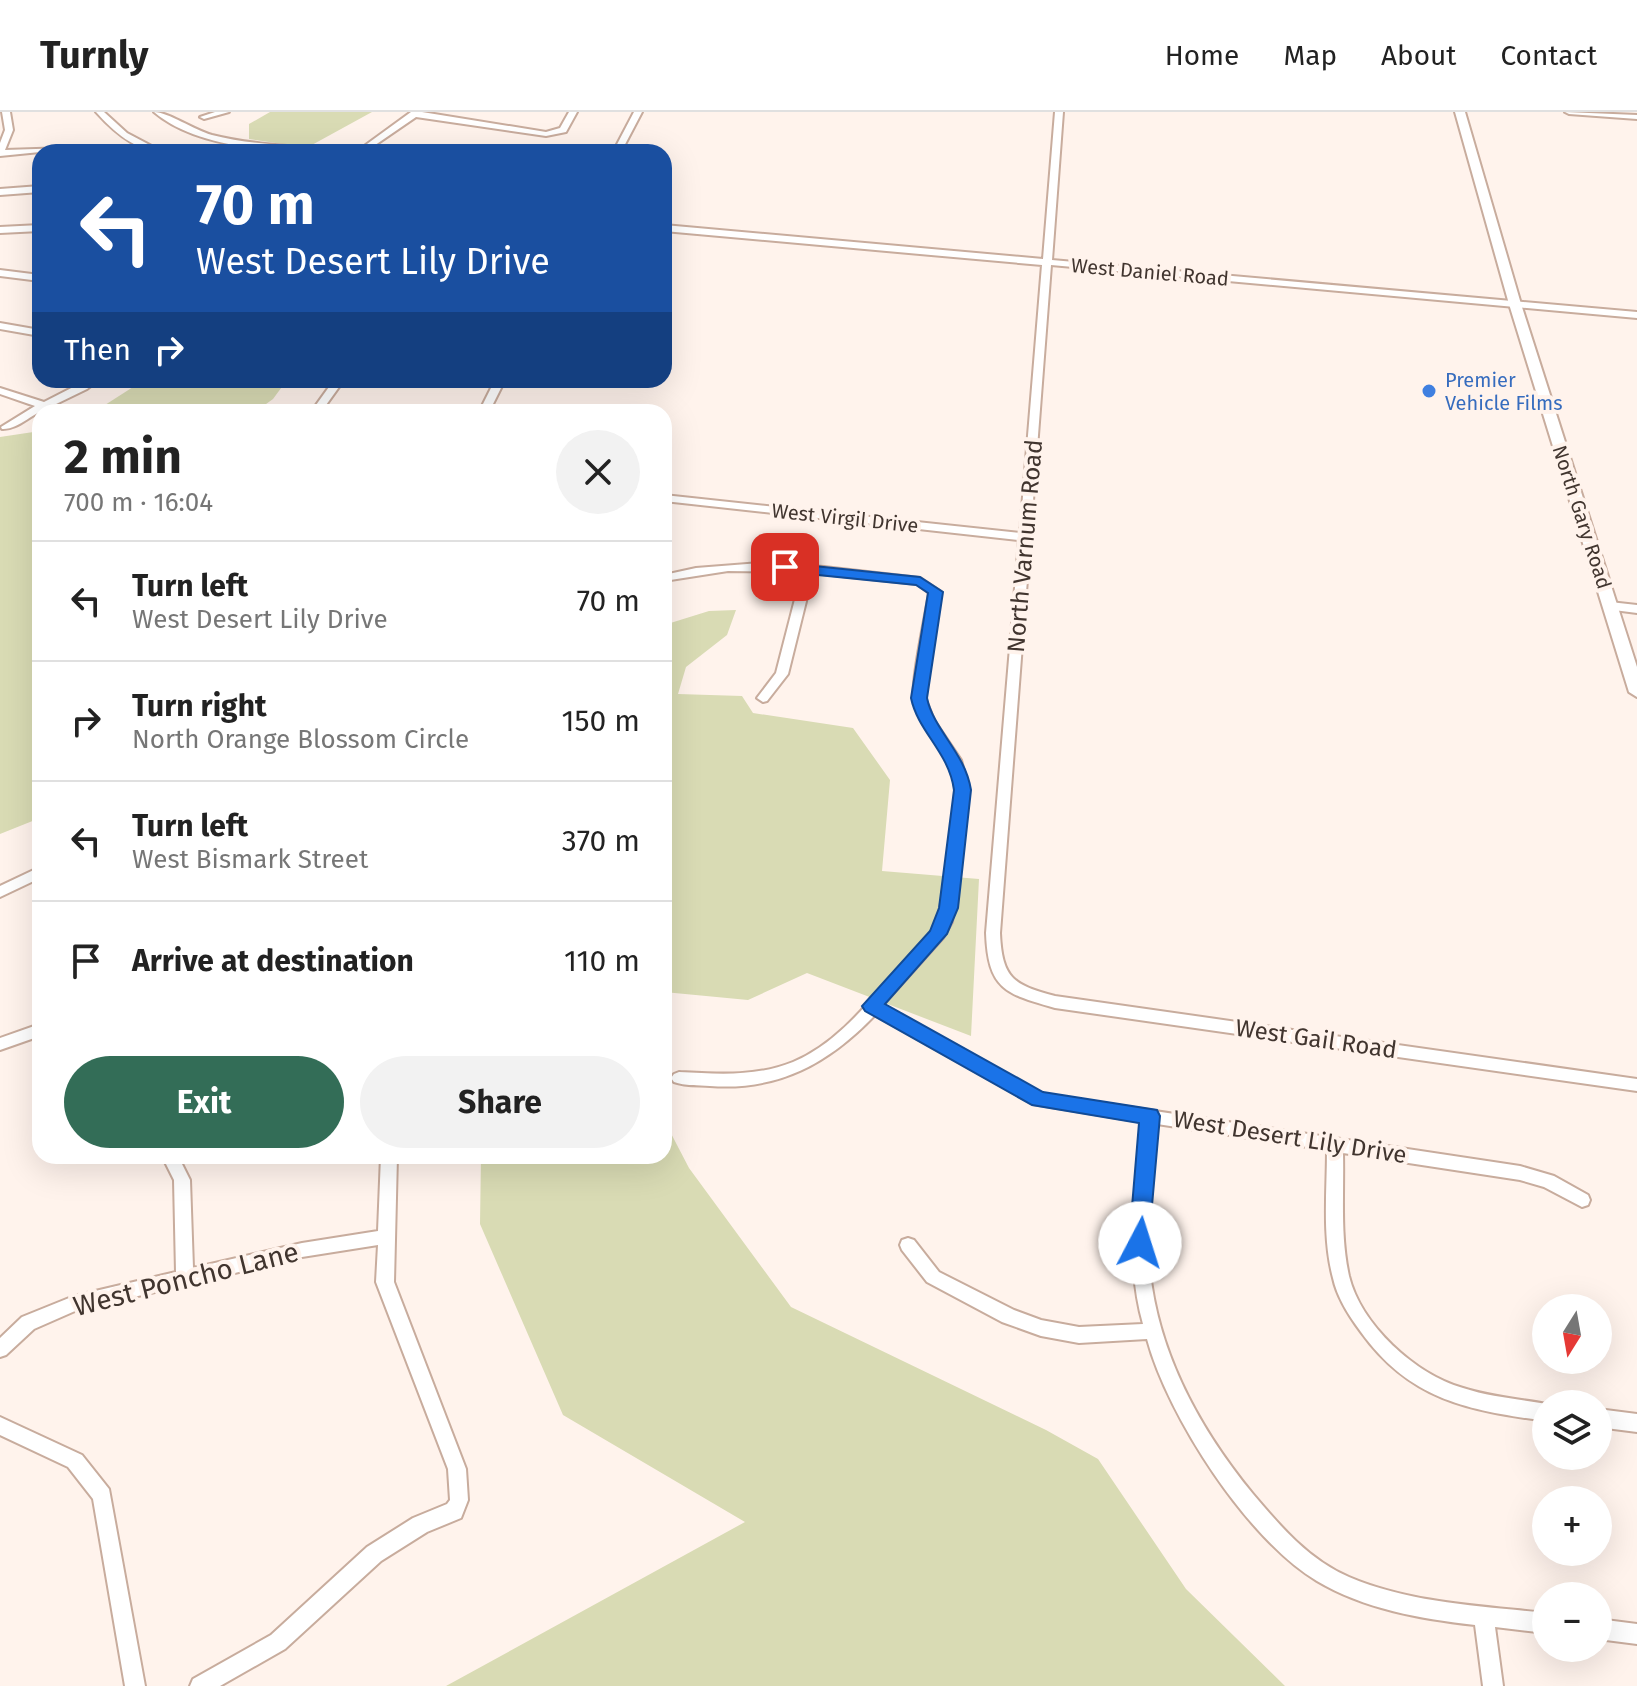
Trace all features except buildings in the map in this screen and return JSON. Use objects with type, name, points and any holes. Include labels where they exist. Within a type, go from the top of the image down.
[{"type":"street","points":[[6,112],[9,130],[0,154],[32,152]]},
{"type":"street","points":[[100,112],[124,135],[143,144]]},
{"type":"street","points":[[158,112],[178,127],[217,139],[255,144]]},
{"type":"street","points":[[204,117],[225,112]]},
{"type":"street","points":[[371,144],[416,113],[556,134],[563,130],[573,112]]},
{"type":"street","points":[[621,144],[638,112]]},
{"type":"street","name":"North Varnum Road","points":[[1000,979],[993,956],[993,933],[1059,112]]},
{"type":"street","name":"North Gary Road","points":[[1460,112],[1515,304],[1637,692]]},
{"type":"street","points":[[1569,112],[1637,117]]},
{"type":"street","points":[[0,192],[32,190]]},
{"type":"street","points":[[0,230],[32,228]]},
{"type":"street","name":"West Daniel Road","points":[[672,229],[1637,315]]},
{"type":"street","points":[[0,273],[32,277]]},
{"type":"street","points":[[0,326],[32,332]]},
{"type":"street","points":[[53,404],[80,388]]},
{"type":"street","points":[[0,391],[39,404]]},
{"type":"street","points":[[6,427],[19,417],[32,413]]},
{"type":"street","name":"West Virgil Drive","points":[[672,499],[1026,537]]},
{"type":"street","points":[[672,577],[726,568],[808,569],[920,581],[931,586],[935,592],[919,698],[928,721],[955,760],[962,790],[948,908],[938,934],[832,1048],[796,1070],[741,1082],[679,1078]]},
{"type":"street","points":[[763,698],[782,674],[808,569]]},
{"type":"street","points":[[1610,606],[1637,609]]},
{"type":"street","points":[[0,892],[32,876]]},
{"type":"street","name":"West Gail Road","points":[[1000,979],[1020,993],[1055,1002],[1637,1085]]},
{"type":"street","name":"West Desert Lily Drive","points":[[872,1006],[1039,1100],[1520,1173],[1548,1181],[1582,1200]]},
{"type":"street","points":[[0,1044],[32,1033]]},
{"type":"street","points":[[1150,1116],[1140,1243],[1154,1331],[1173,1388],[1209,1453],[1279,1539],[1308,1566],[1339,1583],[1375,1596],[1532,1621]]},
{"type":"street","points":[[1335,1144],[1341,1280],[1379,1345],[1398,1365],[1450,1395],[1482,1404],[1532,1410]]},
{"type":"street","points":[[174,1164],[182,1180],[185,1276]]},
{"type":"street","points":[[200,1686],[278,1642],[374,1554],[420,1525],[454,1511],[459,1500],[457,1469],[385,1282],[389,1164]]},
{"type":"street","name":"West Poncho Lane","points":[[0,1349],[28,1323],[74,1304],[302,1250],[385,1237]]},
{"type":"street","points":[[908,1245],[933,1277],[1008,1316],[1041,1328],[1079,1335],[1154,1331]]},
{"type":"street","points":[[1612,1420],[1637,1423]]},
{"type":"street","points":[[0,1426],[75,1461],[102,1495],[135,1686]]},
{"type":"street","points":[[1484,1616],[1493,1686]]},
{"type":"street","points":[[1612,1631],[1637,1634]]},
{"type":"green space","points":[[270,112],[372,112],[314,144],[249,139],[249,124]]},
{"type":"green space","points":[[132,388],[281,388],[266,404],[106,404]]},
{"type":"green space","points":[[32,432],[32,821],[0,834],[0,437]]},
{"type":"green space","points":[[736,610],[727,635],[686,667],[678,694],[742,696],[753,713],[853,728],[890,780],[882,871],[979,879],[971,1036],[807,973],[748,1000],[672,993],[672,623],[709,611]]},
{"type":"green space","points":[[672,1135],[689,1168],[791,1307],[1046,1430],[1098,1459],[1186,1589],[1285,1686],[446,1686],[745,1522],[563,1415],[480,1224],[481,1164],[672,1164]]},
{"type":"place","name":"Premier Vehicle Films","points":[[1429,391]]},
{"type":"route","points":[[785,567],[920,581],[931,586],[935,592],[919,698],[921,709],[948,748],[960,774],[962,790],[948,908],[938,934],[872,1006],[1039,1100],[1150,1116],[1140,1243]]}]
